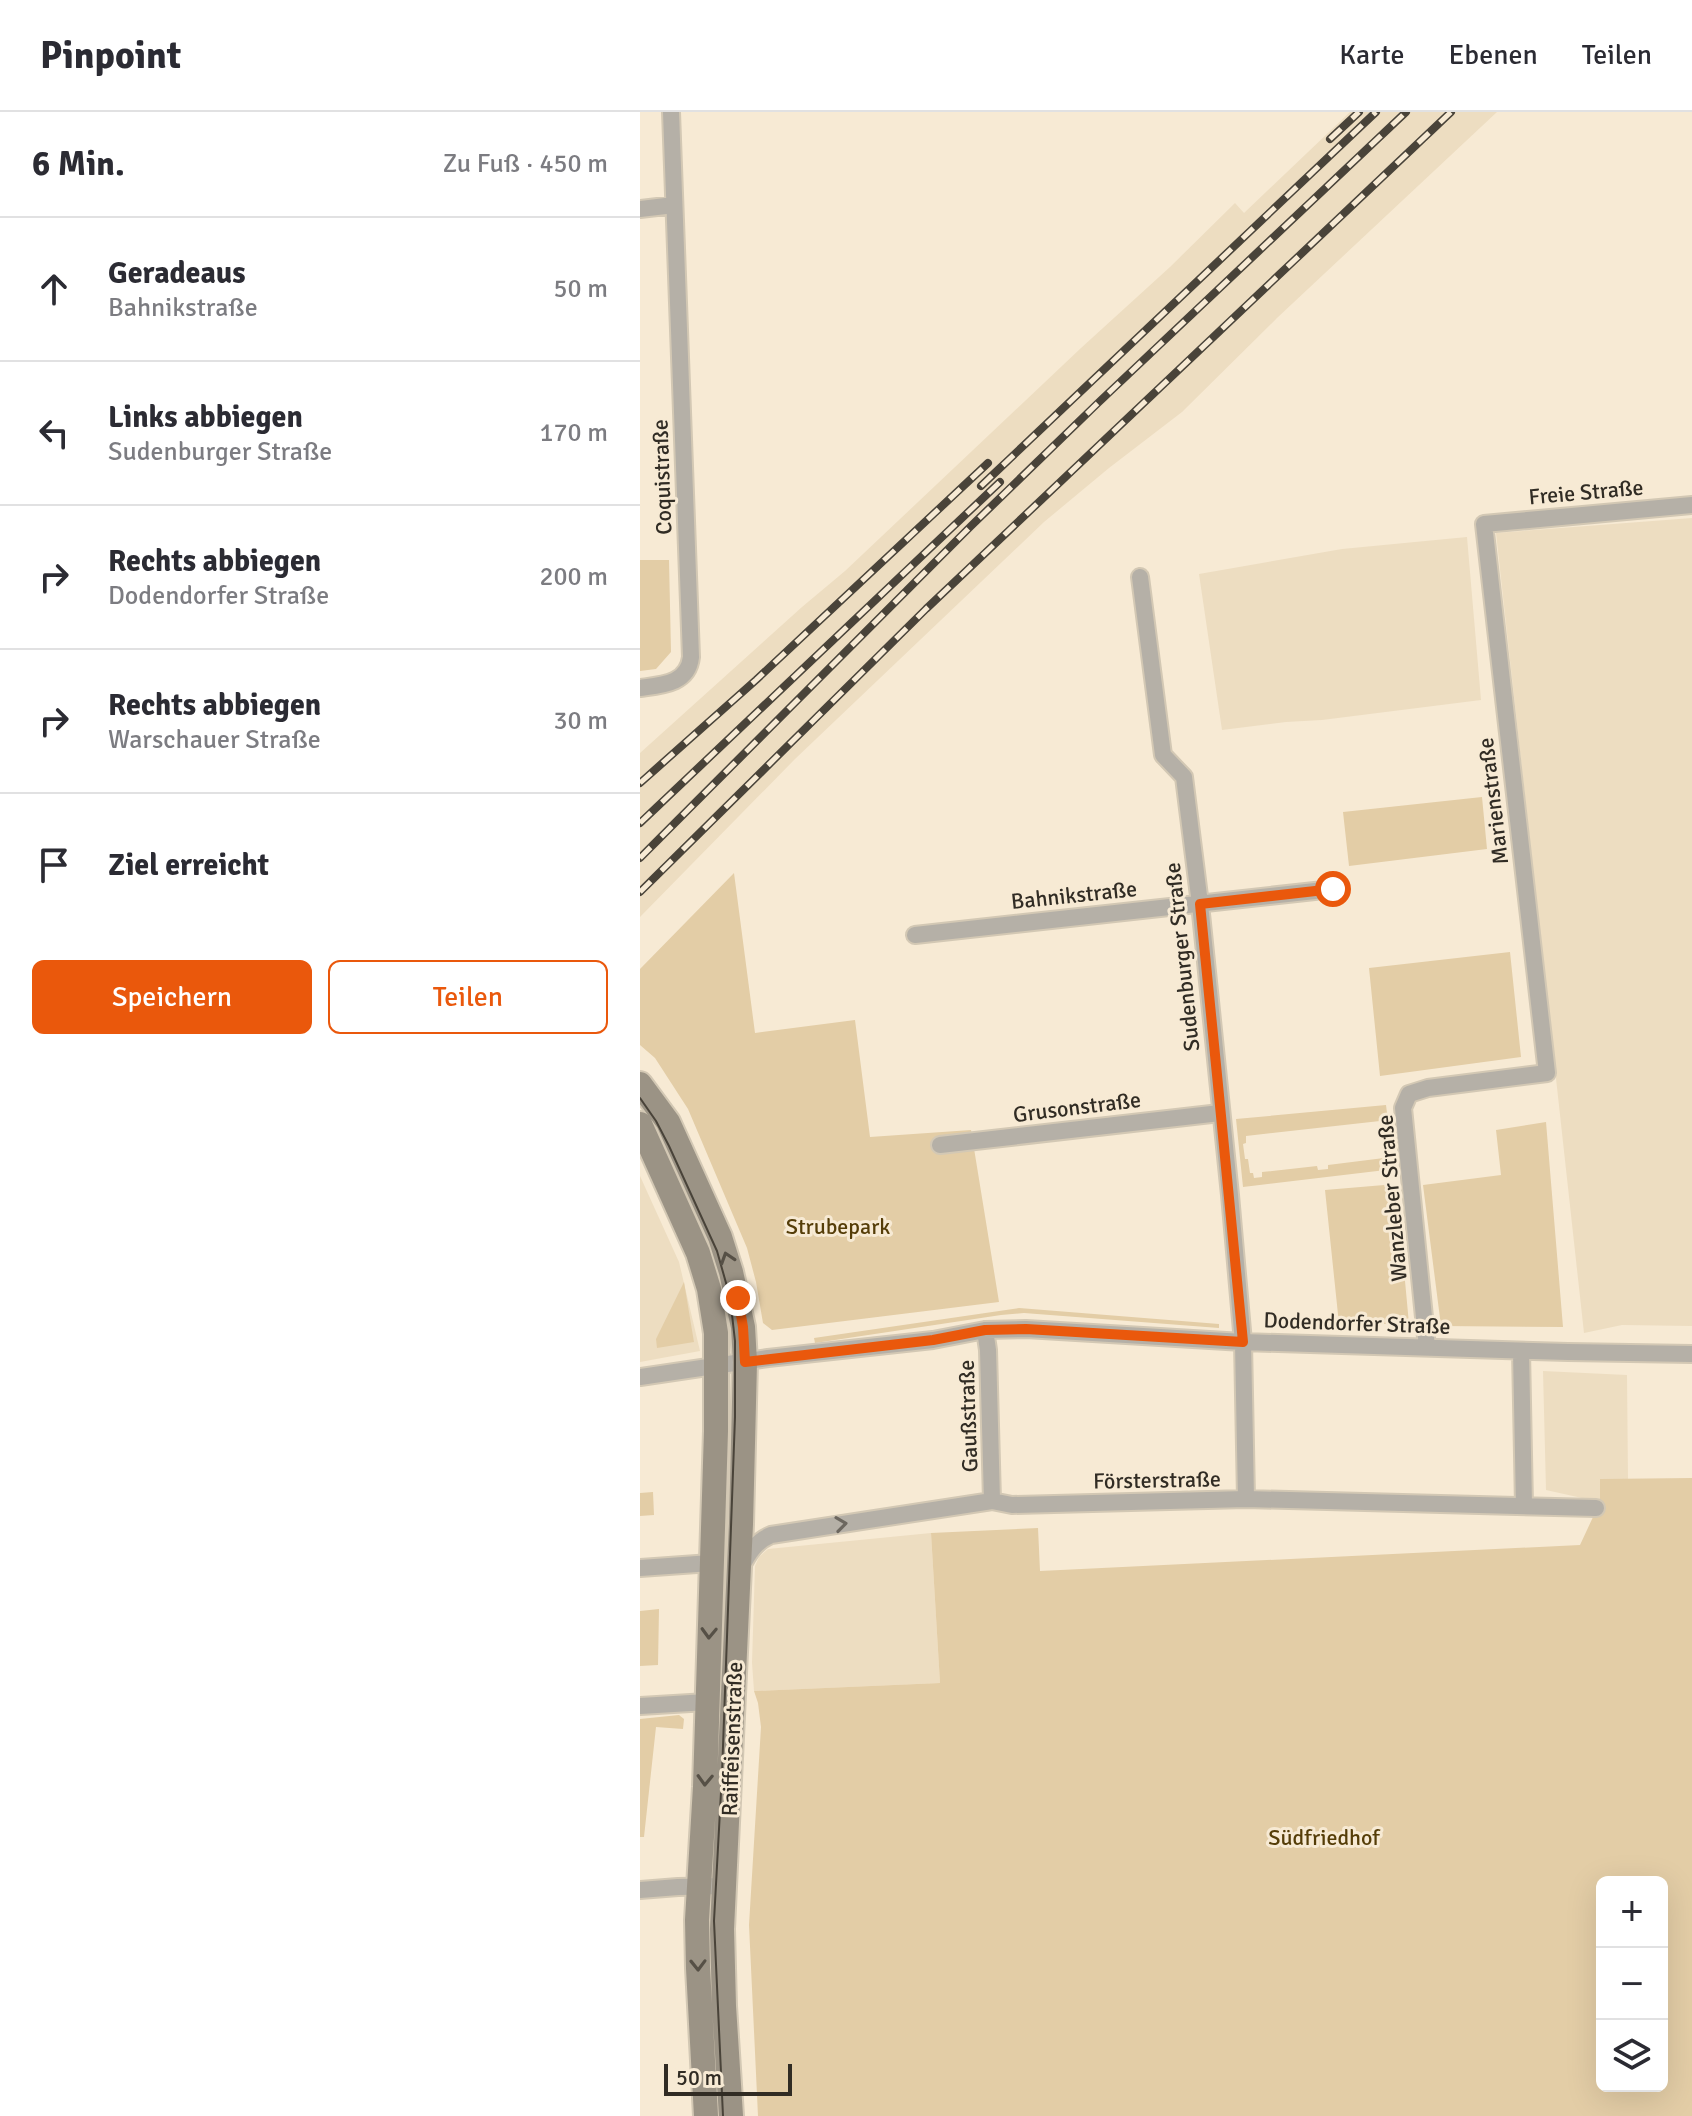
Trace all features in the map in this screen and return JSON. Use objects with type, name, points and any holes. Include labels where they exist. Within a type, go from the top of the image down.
[{"type":"main road","points":[[640,1084],[673,1132],[720,1237],[738,1298],[743,1327],[732,1363],[728,1581],[737,1618]]},
{"type":"main road","points":[[640,1124],[701,1262],[714,1314],[732,1363]]},
{"type":"main road","name":"Raiffeisenstraße","points":[[706,2116],[698,1968],[698,1887],[705,1787],[711,1563],[732,1363]]},
{"type":"main road","name":"Raiffeisenstraße","points":[[731,2116],[723,1976],[724,1886],[739,1571],[732,1363]]},
{"type":"street","name":"Coquistraße","points":[[640,688],[674,682],[683,676],[691,657],[671,112]]},
{"type":"street","points":[[640,209],[674,205]]},
{"type":"street","name":"Freie Straße","points":[[1484,524],[1692,505]]},
{"type":"street","name":"Marienstraße","points":[[1409,1094],[1428,1088],[1547,1073],[1484,524]]},
{"type":"street","name":"Sudenburger Straße","points":[[1140,577],[1163,755],[1184,777],[1200,904],[1243,1342],[1246,1499]]},
{"type":"street","name":"Bahnikstraße","points":[[915,935],[1333,889]]},
{"type":"street","name":"Wanzleber Straße","points":[[1409,1094],[1403,1108],[1427,1347]]},
{"type":"street","name":"Grusonstraße","points":[[940,1145],[1220,1113]]},
{"type":"street","name":"Dodendorfer Straße","points":[[640,1377],[933,1340],[985,1330],[1026,1329],[1243,1342],[1692,1354]]},
{"type":"street","name":"Gaußstraße","points":[[985,1330],[992,1501]]},
{"type":"street","points":[[1521,1351],[1524,1506]]},
{"type":"street","name":"Försterstraße","points":[[739,1571],[752,1548],[771,1535],[992,1501],[1012,1505],[1246,1499],[1596,1508]]},
{"type":"street","points":[[640,1568],[711,1563]]},
{"type":"street","points":[[640,1706],[707,1702]]},
{"type":"street","points":[[640,1890],[724,1886]]},
{"type":"shaded area","points":[[1350,112],[1497,112],[1277,318],[1182,412],[1044,522],[795,759],[640,917],[640,753],[845,571],[1235,203],[1244,213]]},
{"type":"shaded area","points":[[1692,518],[1692,1326],[1622,1325],[1584,1333],[1496,533]]},
{"type":"shaded area","points":[[1467,537],[1481,700],[1222,730],[1199,574],[1342,549]]},
{"type":"shaded area","points":[[640,1176],[679,1262],[700,1351],[640,1362]]},
{"type":"shaded area","points":[[1543,1371],[1627,1375],[1628,1480],[1600,1479],[1600,1502],[1546,1490]]},
{"type":"shaded area","points":[[931,1533],[940,1683],[754,1691],[755,1566],[759,1557],[768,1549]]},
{"type":"green space","points":[[640,560],[669,560],[671,652],[656,669],[640,671]]},
{"type":"green space","points":[[1482,797],[1487,849],[1349,866],[1343,812]]},
{"type":"green space","name":"Strubepark","points":[[734,873],[755,1033],[855,1020],[870,1137],[971,1130],[999,1302],[772,1330],[763,1323],[747,1248],[688,1109],[655,1058],[640,1045],[640,969]]},
{"type":"green space","points":[[1510,952],[1521,1057],[1380,1076],[1369,968]]},
{"type":"green space","points":[[1386,1105],[1394,1169],[1243,1187],[1236,1119]],"holes":[[[1380,1121],[1381,1128],[1384,1128],[1384,1158],[1328,1165],[1328,1169],[1318,1170],[1317,1166],[1262,1172],[1262,1177],[1254,1178],[1248,1159],[1245,1159],[1243,1144],[1246,1143],[1246,1136]]]},
{"type":"green space","points":[[1546,1122],[1563,1327],[1441,1326],[1423,1185],[1501,1175],[1496,1130]]},
{"type":"green space","points":[[1396,1184],[1409,1324],[1339,1324],[1325,1190]]},
{"type":"green space","points":[[684,1282],[694,1342],[657,1348],[656,1339]]},
{"type":"green space","points":[[1019,1308],[1219,1324],[1219,1328],[1024,1313],[815,1343],[814,1338]]},
{"type":"green space","name":"Südfriedhof","points":[[1692,1478],[1692,2116],[758,2116],[749,1925],[761,1727],[754,1691],[940,1683],[931,1533],[1038,1528],[1040,1571],[1580,1545],[1600,1502],[1600,1479]]},
{"type":"green space","points":[[653,1492],[654,1515],[640,1516],[640,1493]]},
{"type":"green space","points":[[659,1609],[658,1665],[640,1666],[640,1611]]},
{"type":"green space","points":[[679,1715],[684,1719],[683,1729],[656,1727],[644,1837],[640,1837],[640,1719]]},
{"type":"tram line","points":[[640,1098],[669,1146],[717,1251],[730,1297],[735,1341],[735,1417],[714,1921],[723,2116]]},
{"type":"railway","points":[[1330,139],[1359,112]]},
{"type":"railway","points":[[981,486],[1376,112]]},
{"type":"railway","points":[[640,858],[971,526],[1406,112]]},
{"type":"railway","points":[[640,892],[926,609],[1451,112]]},
{"type":"railway","points":[[640,783],[756,680],[988,463]]},
{"type":"railway","points":[[640,823],[1000,482]]},
{"type":"route","points":[[738,1298],[745,1362],[933,1340],[985,1330],[1026,1329],[1243,1342],[1200,904],[1333,889]]}]
